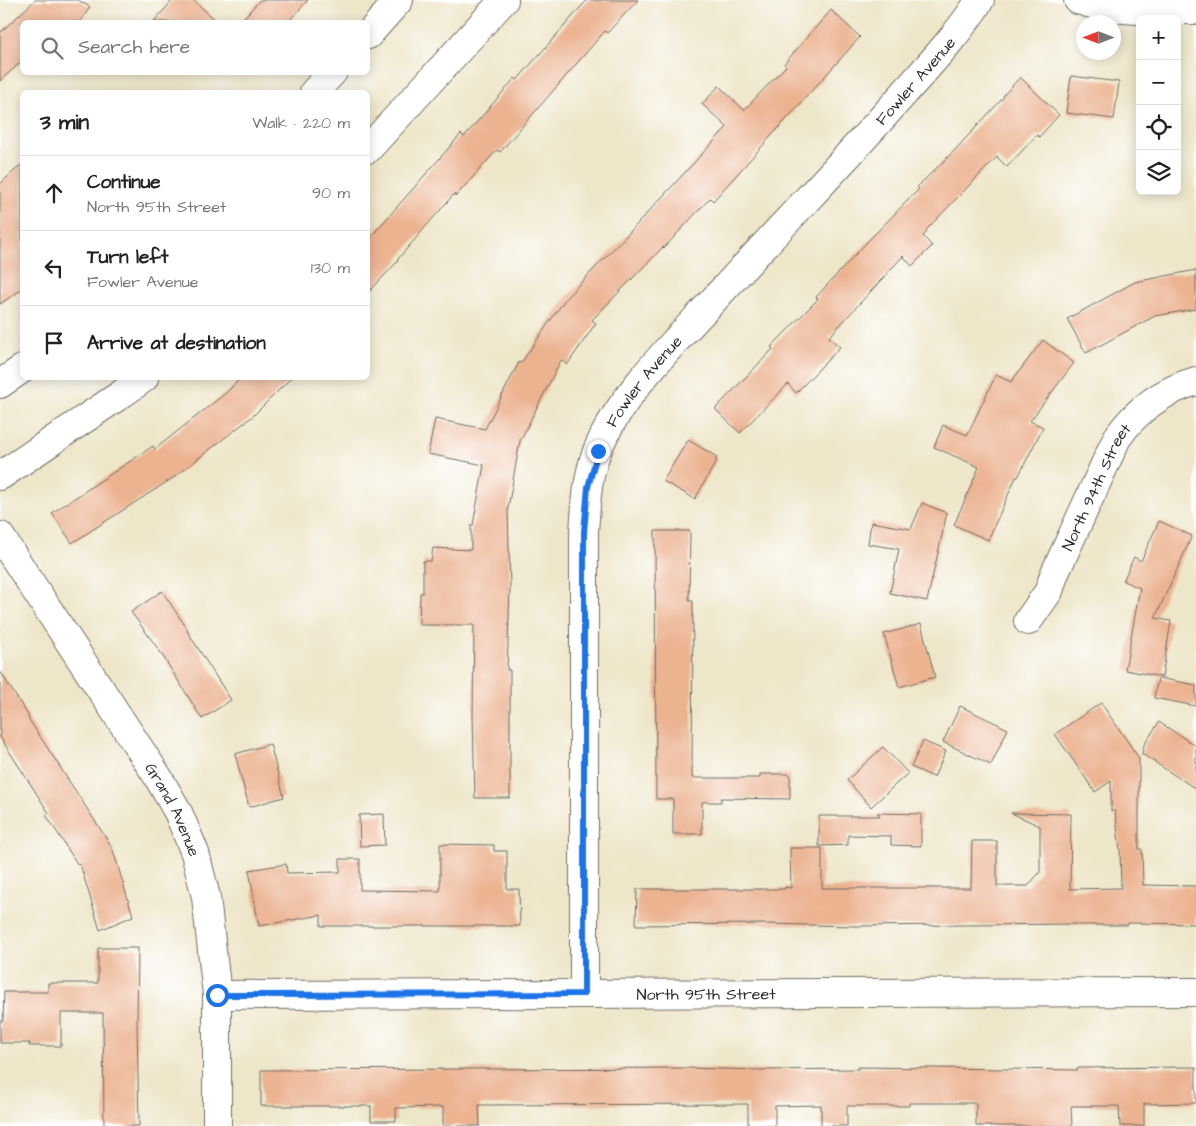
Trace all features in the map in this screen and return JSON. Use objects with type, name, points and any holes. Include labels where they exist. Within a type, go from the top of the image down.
[{"type":"street","points":[[370,33],[399,0]]},
{"type":"street","points":[[370,147],[504,0]]},
{"type":"street","name":"Fowler Avenue","points":[[584,994],[584,532],[588,487],[598,451],[622,406],[667,350],[877,124],[952,38],[980,0]]},
{"type":"street","points":[[1078,0],[1110,7],[1152,10],[1196,10]]},
{"type":"street","points":[[316,90],[329,75]]},
{"type":"street","points":[[0,384],[20,369]]},
{"type":"street","points":[[0,476],[141,380]]},
{"type":"street","name":"North 94th Street","points":[[1028,622],[1049,591],[1054,575],[1113,447],[1127,423],[1150,401],[1180,386],[1196,381]]},
{"type":"street","name":"Grand Avenue","points":[[0,536],[158,777],[178,812],[195,853],[206,897],[217,995],[217,1126]]},
{"type":"street","name":"North 95th Street","points":[[217,995],[1196,992]]},
{"type":"building","points":[[35,0],[78,0],[90,7],[81,20],[20,20],[20,63],[0,81],[0,33]]},
{"type":"building","points":[[173,0],[193,0],[216,20],[155,20]]},
{"type":"building","points":[[260,0],[308,0],[290,20],[242,20]]},
{"type":"building","points":[[587,0],[638,0],[607,33],[605,31],[500,152],[497,150],[456,196],[454,194],[398,261],[370,291],[370,238],[461,134],[464,137],[515,78],[517,80]]},
{"type":"building","points":[[831,10],[860,37],[713,201],[710,198],[664,248],[592,320],[596,323],[567,365],[561,360],[520,441],[508,508],[510,589],[507,670],[510,670],[510,798],[475,798],[473,717],[474,625],[419,625],[420,593],[423,593],[423,561],[431,561],[433,548],[471,550],[471,525],[473,525],[484,465],[428,454],[435,419],[485,429],[519,362],[521,363],[566,298],[727,127],[702,104],[719,86],[744,110],[786,66],[784,64]]},
{"type":"building","points":[[1071,76],[1119,82],[1114,119],[1066,113]]},
{"type":"building","points":[[1020,77],[1059,115],[1007,167],[997,157],[926,230],[927,232],[923,236],[932,246],[912,266],[903,256],[829,337],[840,347],[796,393],[788,384],[740,433],[715,409],[773,349],[771,347],[818,299],[816,297],[919,189],[917,187],[954,151]]},
{"type":"building","points":[[20,166],[20,290],[0,304],[0,184]]},
{"type":"building","points":[[1196,270],[1196,309],[1155,316],[1086,353],[1067,319],[1135,282]]},
{"type":"building","points":[[1043,340],[1074,363],[1030,421],[1043,427],[1018,477],[1016,477],[988,540],[954,525],[979,467],[934,447],[943,425],[967,435],[996,375],[1011,382]]},
{"type":"building","points":[[239,380],[289,380],[253,416],[173,478],[72,543],[52,513],[153,446],[155,449],[227,392]]},
{"type":"building","points":[[688,440],[717,457],[695,499],[663,481]]},
{"type":"building","points":[[922,503],[947,513],[927,601],[890,593],[899,549],[868,544],[871,522],[911,529]]},
{"type":"building","points":[[1159,521],[1192,536],[1155,618],[1171,621],[1162,677],[1125,670],[1140,588],[1123,581],[1134,557],[1141,561]]},
{"type":"building","points":[[655,531],[690,531],[689,601],[693,601],[692,778],[760,778],[760,774],[790,774],[790,799],[721,798],[721,802],[702,802],[702,834],[673,834],[673,799],[656,799]]},
{"type":"building","points":[[162,591],[231,700],[202,719],[159,650],[131,612]]},
{"type":"building","points":[[921,624],[935,677],[899,687],[884,634]]},
{"type":"building","points":[[0,671],[28,718],[112,847],[133,916],[100,930],[80,864],[78,865],[46,815],[49,813],[0,737]]},
{"type":"building","points":[[1158,678],[1196,685],[1196,706],[1154,698]]},
{"type":"building","points":[[1101,703],[1139,758],[1139,849],[1142,849],[1143,885],[1196,886],[1196,924],[636,925],[637,889],[791,888],[790,848],[822,848],[822,888],[971,888],[972,841],[997,841],[997,886],[1028,886],[1040,872],[1040,826],[1011,813],[1071,814],[1070,889],[1121,888],[1120,850],[1115,811],[1111,811],[1111,781],[1095,792],[1055,734]]},
{"type":"building","points":[[960,706],[1008,729],[991,765],[943,742]]},
{"type":"building","points":[[1159,722],[1196,746],[1196,789],[1142,754],[1144,745]]},
{"type":"building","points":[[923,741],[946,751],[934,777],[911,767]]},
{"type":"building","points":[[270,744],[284,797],[249,807],[235,754]]},
{"type":"building","points":[[883,747],[908,773],[871,807],[847,780]]},
{"type":"building","points":[[877,813],[921,814],[921,846],[891,845],[891,836],[848,835],[848,845],[819,846],[819,816],[880,816]]},
{"type":"building","points":[[384,814],[385,845],[360,846],[359,815]]},
{"type":"building","points":[[440,844],[494,845],[494,851],[507,851],[507,889],[519,889],[520,926],[321,926],[321,915],[259,926],[249,870],[286,864],[287,873],[340,872],[340,859],[360,859],[360,890],[440,891]]},
{"type":"building","points":[[98,948],[138,948],[139,1126],[104,1126],[103,1013],[61,1013],[61,1046],[29,1046],[30,1043],[0,1043],[0,1021],[3,1021],[4,992],[48,992],[48,983],[98,983]]},
{"type":"building","points":[[858,1067],[1078,1070],[1078,1068],[1196,1067],[1196,1103],[1144,1104],[1144,1126],[1120,1126],[1119,1106],[1071,1106],[1072,1126],[976,1126],[976,1103],[909,1103],[909,1106],[847,1106],[847,1126],[821,1126],[821,1105],[775,1106],[775,1126],[748,1126],[748,1104],[479,1105],[480,1126],[443,1126],[443,1107],[396,1108],[396,1121],[371,1121],[371,1106],[261,1106],[261,1070],[687,1068],[759,1070],[858,1069]]},
{"type":"route","points":[[217,995],[584,994],[584,532],[588,487],[598,451]]}]
